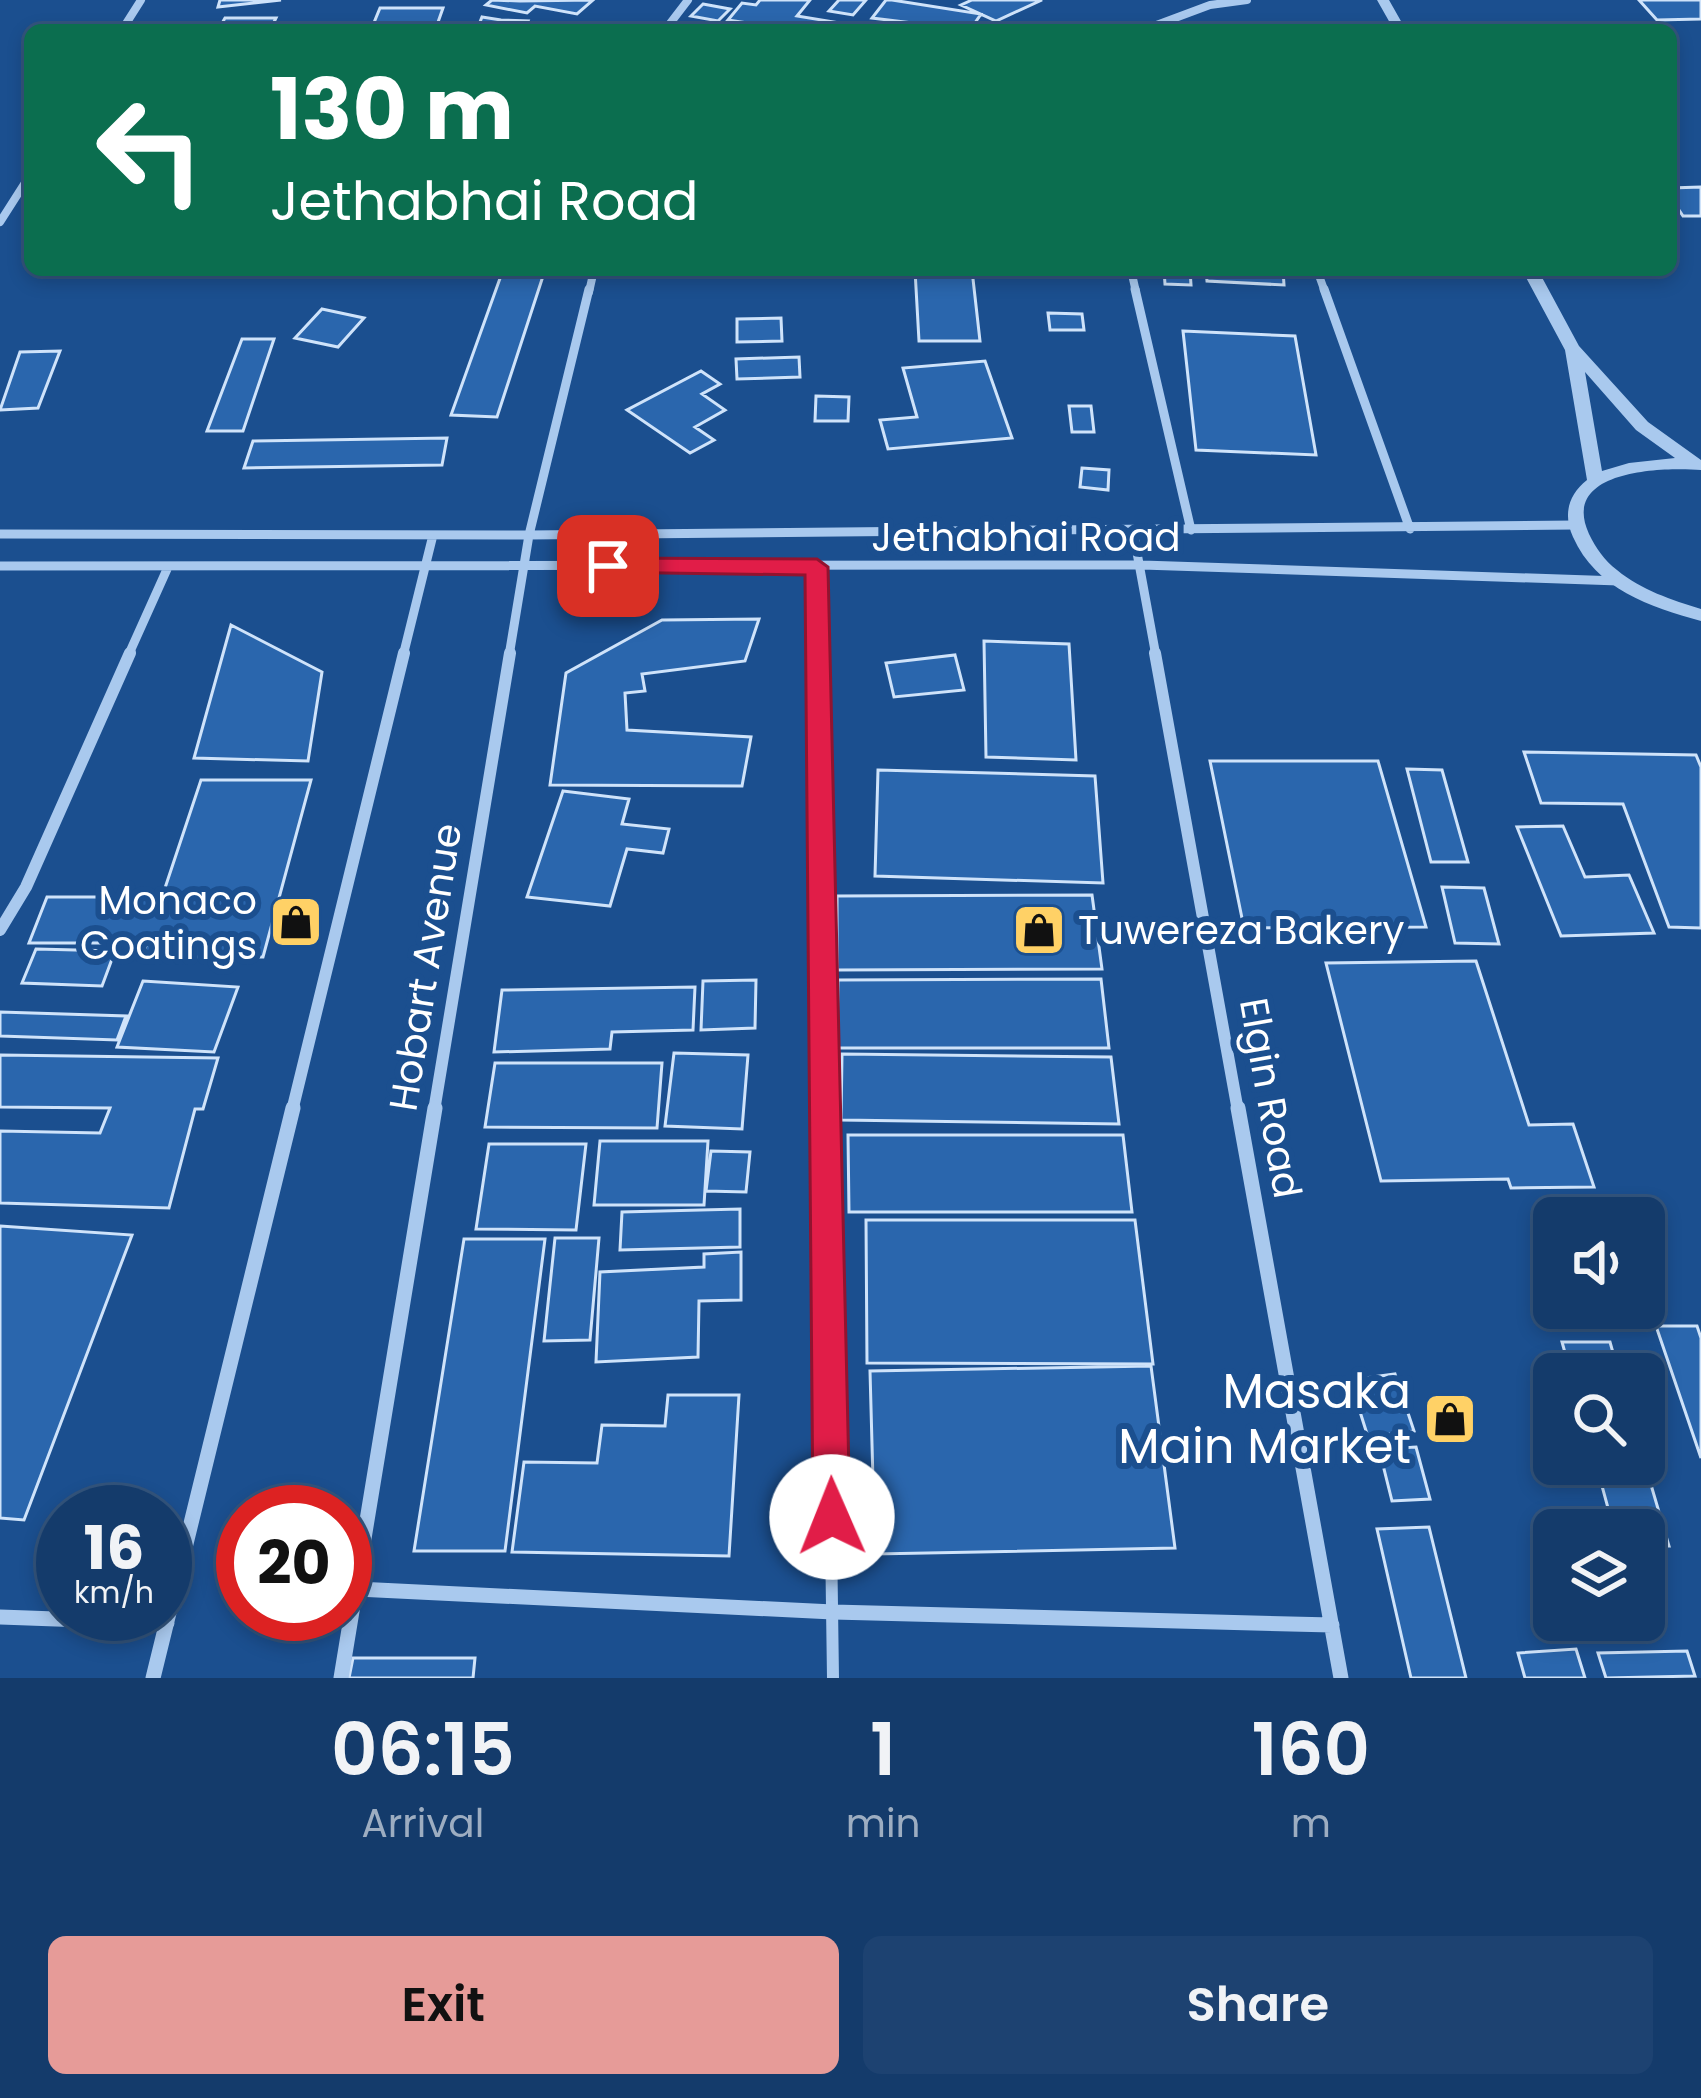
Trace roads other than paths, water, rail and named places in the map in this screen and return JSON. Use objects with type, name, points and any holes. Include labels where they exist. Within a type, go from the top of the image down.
[{"type":"street","points":[[670,24],[688,0]]},
{"type":"street","points":[[1159,24],[1210,5],[1246,0]]},
{"type":"street","points":[[0,222],[24,184]]},
{"type":"street","name":"Hobart Avenue","points":[[372,1496],[529,535],[593,276]]},
{"type":"street","points":[[1131,276],[1191,530]]},
{"type":"street","points":[[1319,276],[1410,529]]},
{"type":"street","points":[[1533,276],[1573,350],[1642,427],[1698,464]]},
{"type":"street","points":[[1573,350],[1595,479]]},
{"type":"street","points":[[1698,464],[1638,464],[1595,479],[1578,500],[1576,525],[1589,553],[1619,581],[1663,604],[1694,613],[1701,630]]},
{"type":"street","name":"Jethabhai Road","points":[[0,534],[529,535],[1576,525]]},
{"type":"street","name":"Elgin Road","points":[[1133,530],[1341,1678]]},
{"type":"street","points":[[192,1521],[433,535]]},
{"type":"street","name":"Jethabhai Road","points":[[0,566],[1142,566],[1619,581]]},
{"type":"street","points":[[0,930],[26,887],[168,567]]},
{"type":"street","points":[[372,1589],[833,1612],[1332,1624]]},
{"type":"street","points":[[0,1617],[36,1618]]},
{"type":"street","points":[[154,1678],[163,1641]]},
{"type":"street","name":"Hobart Avenue","points":[[341,1678],[348,1641]]},
{"type":"lane","points":[[817,567],[833,1678]]},
{"type":"place","name":"Monaco Coatings","points":[[296,922]]},
{"type":"place","name":"Tuwereza Bakery","points":[[1039,930]]},
{"type":"place","name":"Masaka Main Market","points":[[1450,1419]]}]
